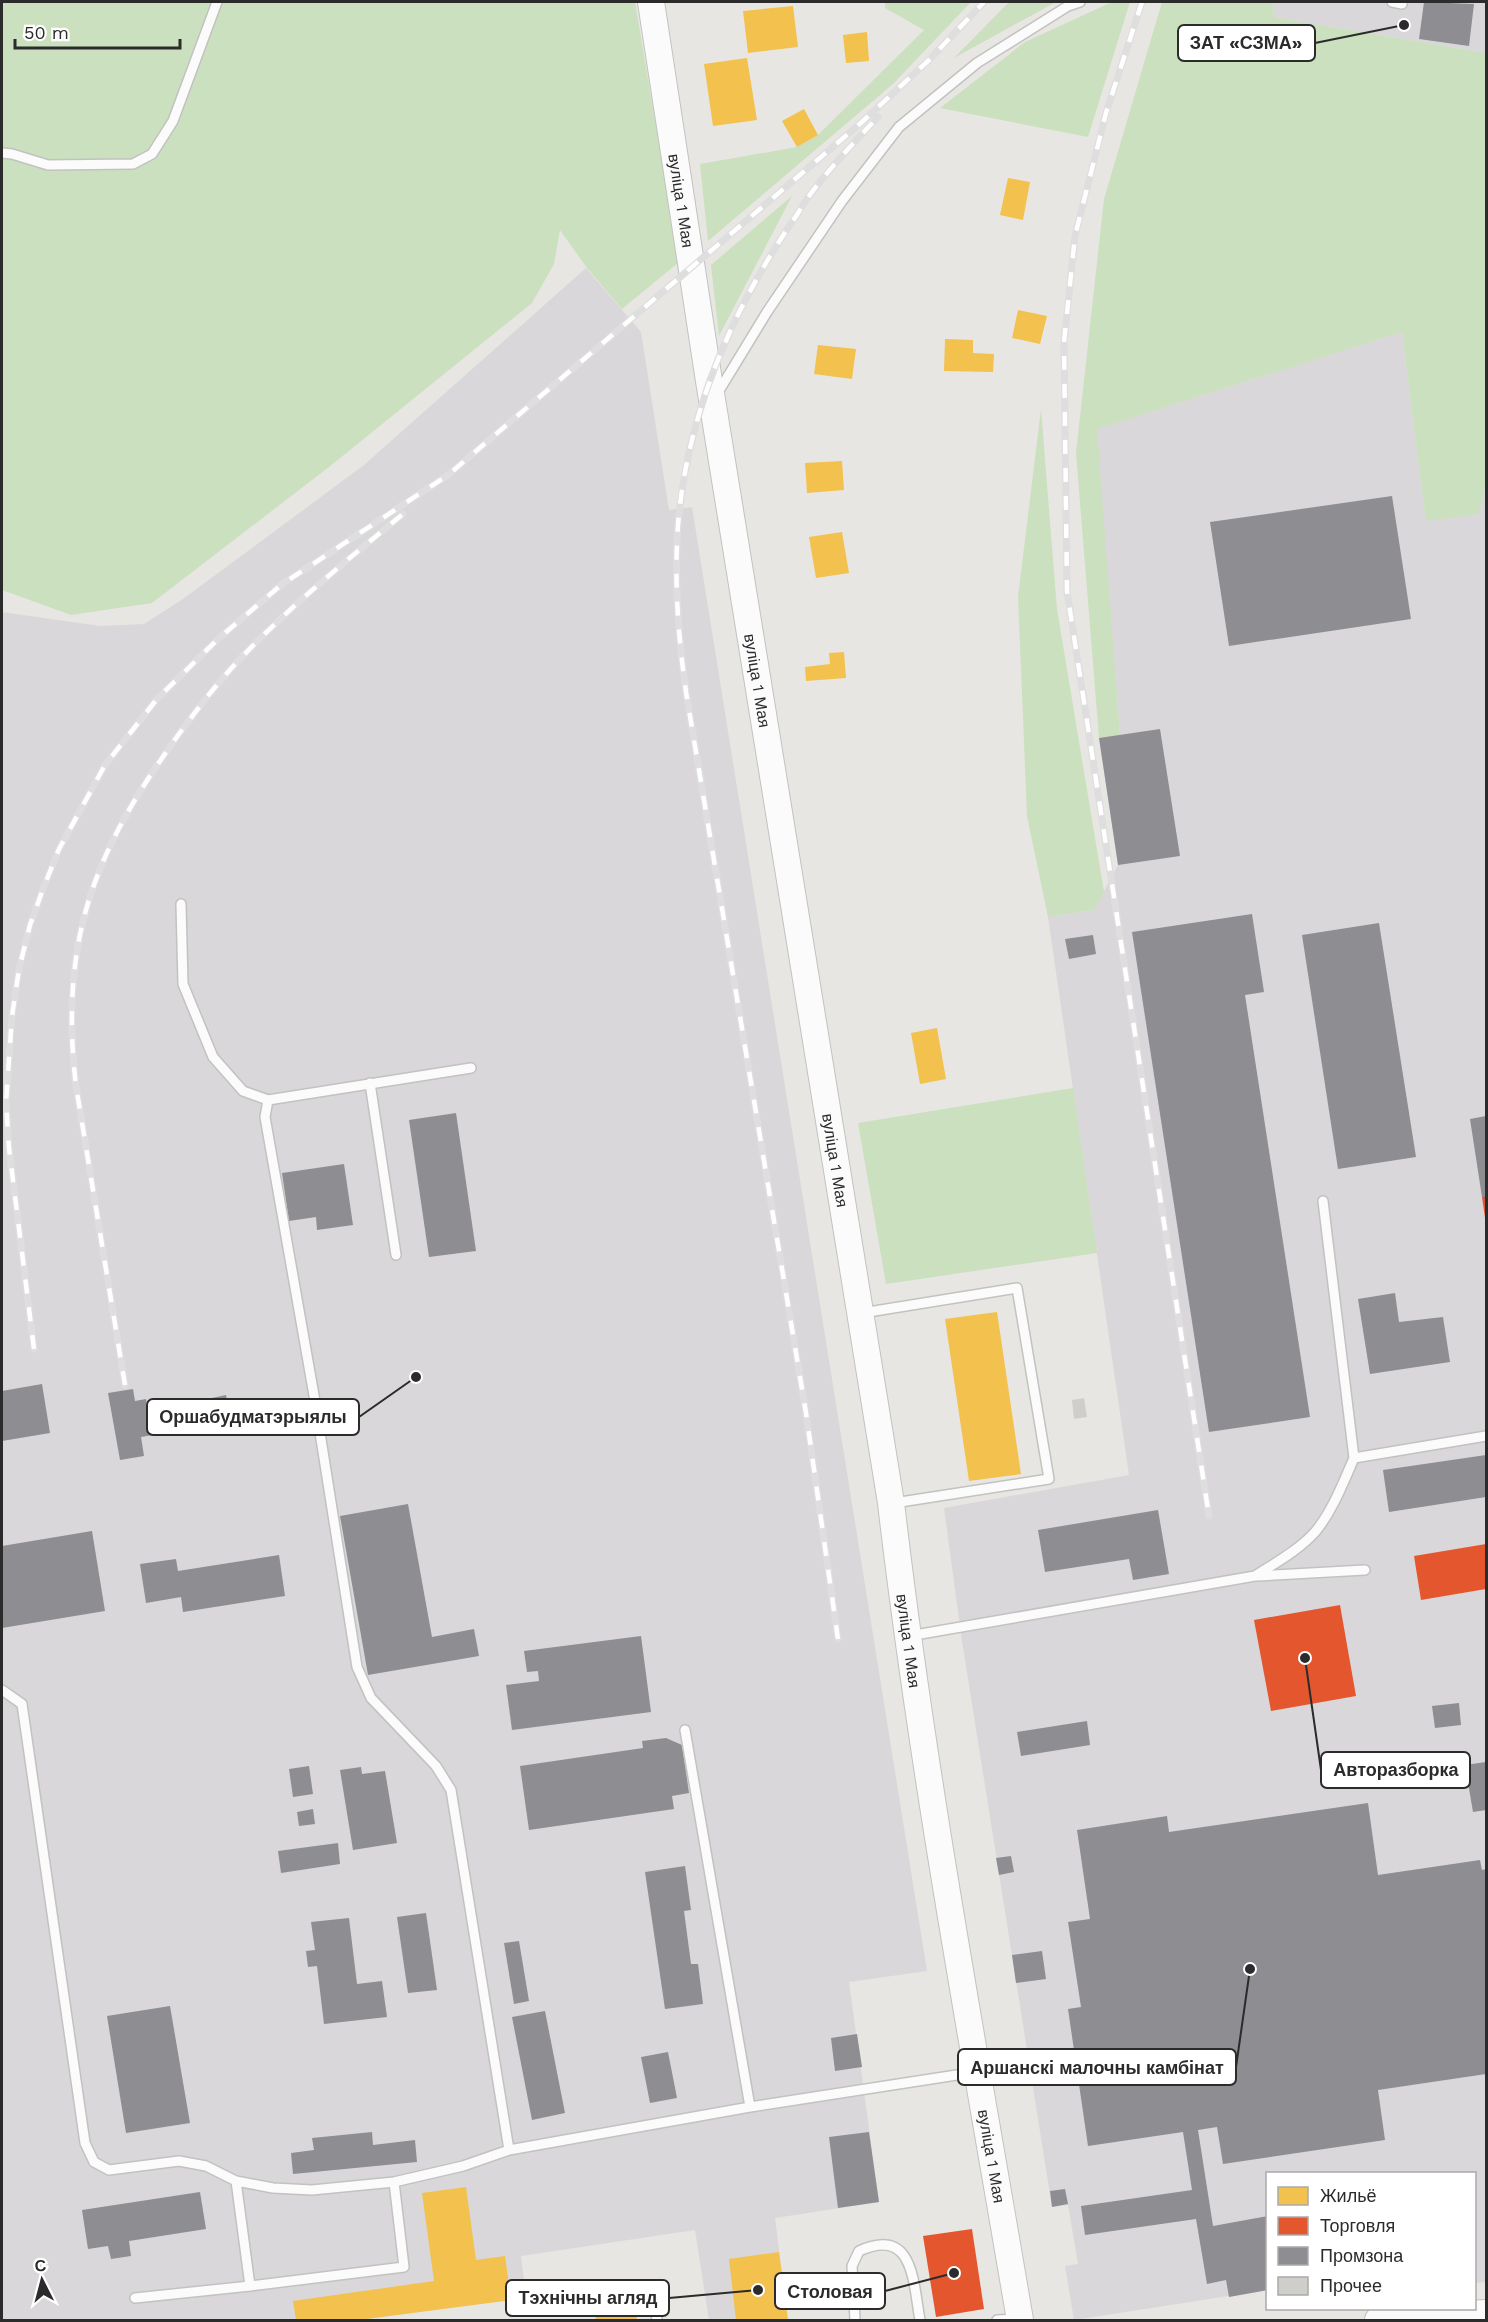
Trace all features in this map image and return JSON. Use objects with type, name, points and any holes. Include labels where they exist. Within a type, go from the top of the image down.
[{"type":"street","name":"вуліца 1 Мая","points":[[651,2],[712,401],[891,1503],[907,1636],[978,2072],[1012,2320]]},
{"type":"street","points":[[1378,2320],[1486,2313]]},
{"type":"lane","points":[[2,153],[48,165],[133,164],[152,154],[173,121],[217,2]]},
{"type":"lane","points":[[712,401],[767,312],[842,201],[899,127],[977,63],[1068,6],[1080,2]]},
{"type":"lane","points":[[181,904],[183,984],[213,1057],[243,1092],[268,1100],[471,1068]]},
{"type":"lane","points":[[370,1083],[396,1255]]},
{"type":"lane","points":[[268,1100],[265,1117],[315,1401],[357,1667],[371,1698],[436,1766],[451,1790],[509,2150]]},
{"type":"lane","points":[[1255,1576],[1315,1532],[1339,1492],[1354,1458],[1323,1201]]},
{"type":"lane","points":[[861,1313],[1017,1288],[1049,1479],[891,1503]]},
{"type":"lane","points":[[1354,1458],[1486,1437]]},
{"type":"lane","points":[[907,1636],[1255,1576],[1365,1570]]},
{"type":"lane","points":[[2,1690],[22,1704],[85,2143],[94,2162],[109,2170],[179,2161],[206,2166],[236,2181],[273,2188],[312,2190],[394,2182],[463,2166],[509,2150],[750,2107],[978,2072]]},
{"type":"lane","points":[[685,1730],[750,2107]]},
{"type":"lane","points":[[236,2181],[250,2286]]},
{"type":"lane","points":[[135,2298],[404,2267],[394,2182]]},
{"type":"lane","points":[[855,2320],[852,2266],[859,2251],[874,2244],[887,2244],[900,2249],[909,2260],[920,2320]]},
{"type":"lane","points":[[653,2296],[657,2320]]},
{"type":"shaded area","points":[[1273,2],[1486,2],[1486,53],[1274,17]]},
{"type":"shaded area","points":[[586,268],[641,332],[669,510],[692,507],[927,1971],[849,1982],[879,2202],[775,2218],[788,2320],[709,2320],[695,2230],[521,2256],[526,2297],[359,2320],[2,2320],[2,612],[100,626],[144,624],[183,599],[364,465]]},
{"type":"shaded area","points":[[1402,332],[1426,520],[1479,514],[1486,484],[1486,2282],[1476,2283],[1476,2172],[1266,2172],[1266,2290],[1074,2320],[1065,2266],[1078,2264],[1068,2205],[1052,2207],[962,1641],[944,1508],[1129,1475],[1048,917],[1094,910],[1118,865],[1099,738],[1120,734],[1096,429]]},
{"type":"green space","points":[[2,2],[635,2],[679,262],[622,309],[587,268],[560,230],[554,264],[532,303],[329,467],[152,603],[71,615],[2,590]]},
{"type":"green space","points":[[885,2],[971,2],[893,84],[708,241],[700,164],[797,147],[818,135],[924,30],[885,8]]},
{"type":"green space","points":[[1009,2],[1056,2],[954,58]]},
{"type":"green space","points":[[1112,2],[1130,2],[1088,137],[940,108],[1025,42]]},
{"type":"green space","points":[[1162,2],[1273,2],[1274,17],[1486,53],[1486,484],[1479,514],[1426,521],[1402,332],[1097,429],[1120,735],[1099,738],[1076,453],[1104,199]]},
{"type":"green space","points":[[792,196],[719,336],[711,265]]},
{"type":"green space","points":[[1041,409],[1057,609],[1104,892],[1094,910],[1048,917],[1027,816],[1018,597]]},
{"type":"green space","points":[[1073,1088],[1097,1253],[886,1284],[858,1123]]},
{"type":"building: Жильё","points":[[793,6],[798,47],[748,53],[743,11]]},
{"type":"building: Жильё","points":[[867,32],[869,61],[846,63],[843,35]]},
{"type":"building: Жильё","points":[[747,58],[757,120],[713,126],[704,64]]},
{"type":"building: Жильё","points":[[804,109],[818,135],[797,147],[782,121]]},
{"type":"building: Жильё","points":[[1008,178],[1030,182],[1023,220],[1000,215]]},
{"type":"building: Жильё","points":[[1018,310],[1047,316],[1040,344],[1012,338]]},
{"type":"building: Жильё","points":[[945,339],[973,340],[973,353],[994,354],[993,372],[944,371]]},
{"type":"building: Жильё","points":[[818,345],[856,349],[852,379],[814,374]]},
{"type":"building: Жильё","points":[[842,461],[844,490],[807,493],[805,463]]},
{"type":"building: Жильё","points":[[842,532],[849,573],[816,578],[809,537]]},
{"type":"building: Жильё","points":[[844,652],[846,678],[806,681],[805,667],[830,664],[829,653]]},
{"type":"building: Жильё","points":[[937,1028],[946,1079],[920,1084],[911,1033]]},
{"type":"building: Жильё","points":[[997,1312],[1021,1474],[969,1481],[945,1319]]},
{"type":"building: Жильё","points":[[466,2187],[476,2260],[505,2256],[511,2300],[359,2320],[296,2320],[293,2301],[434,2281],[422,2193]]},
{"type":"building: Жильё","points":[[779,2252],[788,2320],[736,2320],[729,2259]]},
{"type":"building: Жильё","points":[[634,2299],[637,2320],[596,2320],[593,2305]]},
{"type":"building: Торговля","points":[[1482,1197],[1486,1197],[1486,1218],[1485,1218]]},
{"type":"building: Торговля","points":[[1486,1544],[1486,1589],[1421,1600],[1414,1556]]},
{"type":"building: Торговля","points":[[1340,1605],[1356,1696],[1271,1711],[1254,1620]]},
{"type":"building: Торговля","points":[[972,2229],[984,2309],[936,2317],[923,2236]]},
{"type":"building: Промзона","points":[[1424,2],[1474,4],[1469,46],[1419,39]]},
{"type":"building: Промзона","points":[[1392,496],[1411,619],[1229,646],[1210,522]]},
{"type":"building: Промзона","points":[[1160,729],[1180,856],[1118,865],[1099,738]]},
{"type":"building: Промзона","points":[[1252,914],[1264,992],[1245,995],[1310,1417],[1209,1432],[1132,932]]},
{"type":"building: Промзона","points":[[1379,923],[1416,1157],[1338,1169],[1302,935]]},
{"type":"building: Промзона","points":[[1093,935],[1096,954],[1069,959],[1065,939]]},
{"type":"building: Промзона","points":[[456,1113],[476,1251],[429,1257],[409,1120]]},
{"type":"building: Промзона","points":[[1486,1116],[1486,1197],[1482,1197],[1470,1119]]},
{"type":"building: Промзона","points":[[344,1164],[353,1225],[317,1230],[316,1217],[289,1221],[282,1173]]},
{"type":"building: Промзона","points":[[1395,1293],[1399,1322],[1443,1317],[1450,1362],[1370,1374],[1358,1299]]},
{"type":"building: Промзона","points":[[42,1384],[50,1433],[2,1441],[2,1391]]},
{"type":"building: Промзона","points":[[133,1389],[135,1401],[146,1399],[147,1407],[158,1406],[161,1423],[185,1419],[187,1429],[141,1437],[144,1456],[120,1460],[108,1393]]},
{"type":"building: Промзона","points":[[226,1395],[233,1431],[214,1435],[212,1426],[199,1429],[195,1410],[208,1407],[207,1399]]},
{"type":"building: Промзона","points":[[1486,1455],[1486,1497],[1389,1512],[1383,1470]]},
{"type":"building: Промзона","points":[[408,1504],[432,1637],[474,1629],[479,1656],[368,1675],[340,1516]]},
{"type":"building: Промзона","points":[[1158,1510],[1169,1574],[1133,1580],[1129,1559],[1045,1572],[1038,1530]]},
{"type":"building: Промзона","points":[[92,1531],[105,1611],[2,1628],[2,1546]]},
{"type":"building: Промзона","points":[[279,1555],[285,1596],[183,1612],[181,1597],[146,1603],[140,1564],[176,1559],[178,1571]]},
{"type":"building: Промзона","points":[[641,1636],[651,1712],[512,1730],[506,1685],[539,1681],[538,1671],[527,1672],[524,1651]]},
{"type":"building: Промзона","points":[[1459,1703],[1461,1725],[1435,1728],[1432,1706]]},
{"type":"building: Промзона","points":[[1087,1721],[1090,1745],[1021,1756],[1017,1732]]},
{"type":"building: Промзона","points":[[666,1738],[682,1745],[689,1793],[672,1796],[674,1809],[529,1830],[520,1766],[643,1748],[642,1741]]},
{"type":"building: Промзона","points":[[1486,1762],[1486,1810],[1473,1812],[1465,1765]]},
{"type":"building: Промзона","points":[[309,1766],[313,1794],[293,1797],[289,1769]]},
{"type":"building: Промзона","points":[[361,1767],[362,1774],[385,1771],[397,1843],[353,1850],[340,1770]]},
{"type":"building: Промзона","points":[[1368,1803],[1378,1875],[1480,1860],[1482,1870],[1486,1869],[1486,2074],[1378,2090],[1385,2140],[1223,2164],[1217,2127],[1198,2130],[1213,2226],[1266,2216],[1266,2290],[1229,2297],[1226,2280],[1207,2284],[1196,2219],[1085,2235],[1081,2206],[1192,2190],[1183,2132],[1088,2146],[1068,2009],[1081,2007],[1068,1922],[1090,1919],[1077,1830],[1167,1816],[1169,1832]]},
{"type":"building: Промзона","points":[[313,1809],[315,1824],[299,1826],[297,1812]]},
{"type":"building: Промзона","points":[[338,1843],[340,1864],[281,1873],[278,1851]]},
{"type":"building: Промзона","points":[[1011,1856],[1014,1872],[999,1875],[996,1858]]},
{"type":"building: Промзона","points":[[685,1866],[691,1910],[684,1911],[691,1964],[698,1964],[703,2004],[665,2009],[645,1872]]},
{"type":"building: Промзона","points":[[426,1913],[437,1990],[408,1993],[397,1917]]},
{"type":"building: Промзона","points":[[349,1918],[357,1984],[382,1981],[387,2017],[324,2024],[317,1966],[308,1967],[306,1951],[315,1950],[311,1922]]},
{"type":"building: Промзона","points":[[519,1941],[529,2001],[514,2004],[504,1943]]},
{"type":"building: Промзона","points":[[1042,1951],[1046,1979],[1016,1983],[1012,1955]]},
{"type":"building: Промзона","points":[[170,2006],[190,2123],[126,2133],[107,2016]]},
{"type":"building: Промзона","points":[[545,2011],[565,2113],[532,2120],[512,2017]]},
{"type":"building: Промзона","points":[[857,2034],[862,2067],[835,2071],[831,2038]]},
{"type":"building: Промзона","points":[[668,2052],[677,2098],[650,2103],[641,2057]]},
{"type":"building: Промзона","points":[[372,2132],[373,2145],[415,2140],[417,2162],[293,2174],[291,2153],[314,2150],[312,2138]]},
{"type":"building: Промзона","points":[[869,2132],[879,2202],[838,2208],[829,2137]]},
{"type":"building: Промзона","points":[[1065,2189],[1068,2204],[1052,2207],[1050,2191]]},
{"type":"building: Промзона","points":[[200,2192],[206,2229],[129,2241],[131,2256],[111,2259],[108,2246],[88,2249],[82,2210]]},
{"type":"building: Прочее","points":[[1084,1398],[1087,1417],[1074,1419],[1072,1400]]},
{"type":"railway","points":[[34,1349],[9,1148],[6,1102],[12,1016],[19,969],[30,925],[43,889],[59,849],[105,765],[157,699],[218,639],[281,585],[448,475],[862,122],[929,60],[984,2]]},
{"type":"railway","points":[[1142,2],[1106,113],[1075,236],[1064,342],[1067,591],[1209,1516]]},
{"type":"railway","points":[[838,1639],[806,1413],[686,692],[676,567],[678,525],[691,444],[702,405],[731,328],[770,256],[807,199],[834,165],[878,117]]},
{"type":"railway","points":[[125,1385],[76,1086],[72,1042],[74,975],[81,932],[91,893],[112,842],[138,794],[174,740],[211,692],[263,635],[403,514]]},
{"type":"place","name":"ЗАТ «СЗМА»","points":[[1404,25]]},
{"type":"place","name":"Оршабудматэрыялы","points":[[416,1377]]},
{"type":"place","name":"Авторазборка","points":[[1305,1658]]},
{"type":"place","name":"Аршанскі малочны камбінат","points":[[1250,1969]]},
{"type":"place","name":"Столовая","points":[[954,2273]]},
{"type":"place","name":"Тэхнічны агляд","points":[[758,2290]]}]
